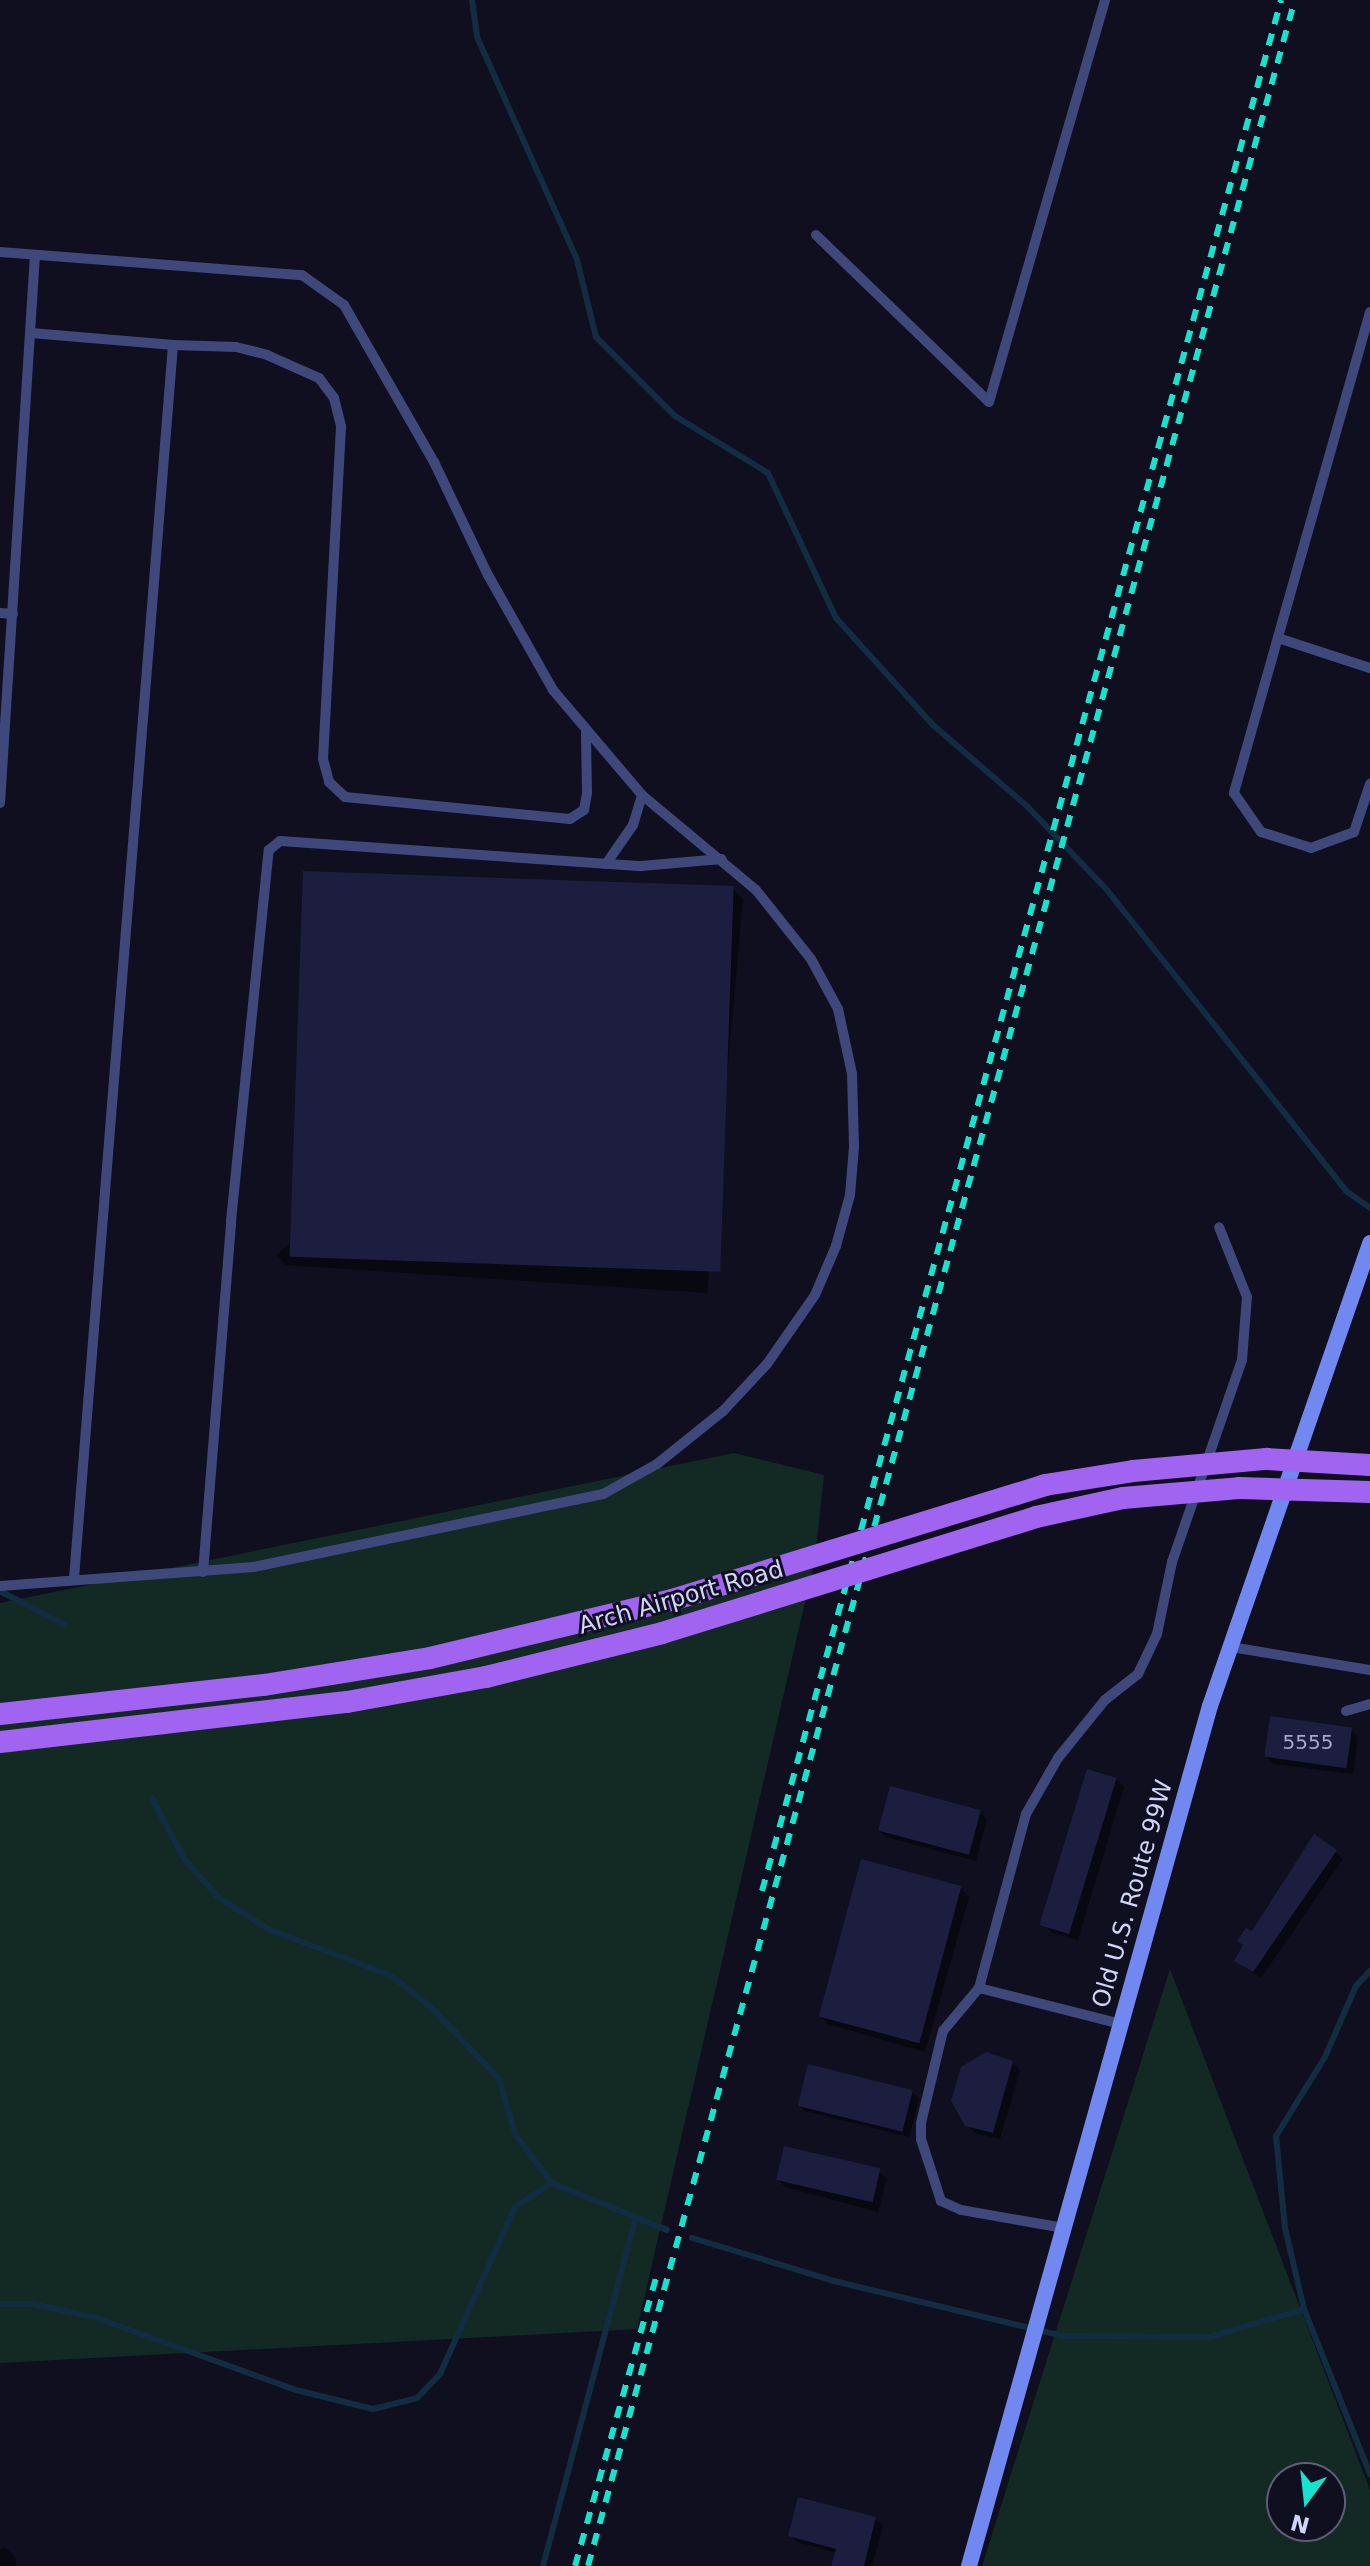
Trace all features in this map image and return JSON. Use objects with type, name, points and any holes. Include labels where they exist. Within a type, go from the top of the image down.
[{"type":"main road","name":"Old U.S. Route 99W","points":[[969,2566],[1121,2024],[1231,1647],[1370,1243]]},
{"type":"main road","name":"Arch Airport Road","points":[[0,1714],[264,1685],[430,1658],[672,1600],[1045,1485],[1133,1471],[1266,1459],[1370,1465]]},
{"type":"main road","name":"Arch Airport Road","points":[[0,1742],[347,1702],[486,1677],[662,1633],[1036,1517],[1123,1498],[1239,1488],[1370,1492]]},
{"type":"lane","points":[[816,235],[989,402],[1105,0]]},
{"type":"lane","points":[[0,252],[302,275],[344,305],[434,462],[502,601],[553,690],[586,733],[642,795],[756,890],[811,959],[838,1009],[852,1074],[850,1195],[836,1246],[815,1295],[767,1364],[723,1411],[657,1464],[603,1494],[254,1567],[0,1586]]},
{"type":"lane","points":[[0,803],[35,255]]},
{"type":"lane","points":[[1370,312],[1234,793],[1261,832],[1311,848],[1354,832],[1370,784]]},
{"type":"lane","points":[[31,333],[236,347],[287,362],[319,378],[334,398],[341,427],[323,759],[329,782],[345,797],[570,819],[584,810],[586,733]]},
{"type":"lane","points":[[74,1579],[173,345]]},
{"type":"lane","points":[[0,613],[13,614]]},
{"type":"lane","points":[[1278,638],[1370,668]]},
{"type":"lane","points":[[606,864],[633,825],[642,795]]},
{"type":"lane","points":[[203,1572],[231,1221],[269,850],[280,841],[606,864],[682,866],[722,859]]},
{"type":"lane","points":[[1064,2228],[961,2210],[941,2201],[933,2182],[921,2123],[943,2031],[979,1988],[1026,1814],[1058,1758],[1105,1700],[1138,1674],[1157,1634],[1172,1562],[1242,1360],[1247,1297],[1219,1227]]},
{"type":"lane","points":[[1231,1647],[1370,1670]]},
{"type":"lane","points":[[1346,1711],[1370,1704]]},
{"type":"lane","points":[[979,1988],[1121,2024]]},
{"type":"green space","points":[[734,1453],[824,1475],[815,1559],[637,2329],[0,2363],[0,1603]]},
{"type":"green space","points":[[1170,1969],[1370,2490],[1370,2566],[982,2566]]},
{"type":"building","points":[[303,871],[734,886],[720,1272],[290,1257]]},
{"type":"building","points":[[1270,1716],[1352,1728],[1346,1768],[1264,1757]]},
{"type":"building","points":[[1087,1769],[1117,1778],[1069,1934],[1039,1925]]},
{"type":"building","points":[[890,1786],[981,1810],[969,1855],[878,1830]]},
{"type":"building","points":[[1314,1834],[1337,1850],[1253,1972],[1234,1961],[1243,1945],[1237,1941],[1246,1928],[1252,1931]]},
{"type":"building","points":[[861,1859],[961,1886],[919,2043],[819,2016]]},
{"type":"building","points":[[986,2052],[1013,2061],[993,2133],[965,2126],[951,2101],[961,2067]]},
{"type":"building","points":[[808,2064],[913,2090],[902,2132],[798,2106]]},
{"type":"building","points":[[784,2146],[880,2168],[873,2202],[776,2180]]},
{"type":"building","points":[[798,2497],[876,2517],[864,2566],[831,2566],[836,2549],[788,2536]]},
{"type":"waterway","points":[[472,0],[477,37],[577,260],[596,337],[675,416],[768,473],[836,618],[933,725],[1027,806],[1107,890],[1346,1191],[1370,1208]]},
{"type":"waterway","points":[[0,1591],[65,1625]]},
{"type":"waterway","points":[[152,1798],[185,1860],[218,1897],[268,1929],[390,1975],[430,2006],[499,2079],[516,2136],[552,2183],[667,2230]]},
{"type":"waterway","points":[[1370,1971],[1356,1986],[1325,2057],[1276,2136],[1285,2228],[1304,2309],[1370,2474]]},
{"type":"waterway","points":[[0,2304],[32,2304],[94,2317],[296,2390],[373,2409],[417,2398],[440,2374],[515,2207],[552,2183]]},
{"type":"waterway","points":[[543,2566],[635,2221]]},
{"type":"waterway","points":[[692,2238],[834,2281],[1063,2336],[1209,2337],[1304,2309]]},
{"type":"railway","points":[[762,1891],[1281,0]]},
{"type":"railway","points":[[588,2566],[1295,0]]},
{"type":"railway","points":[[575,2566],[656,2277]]}]
